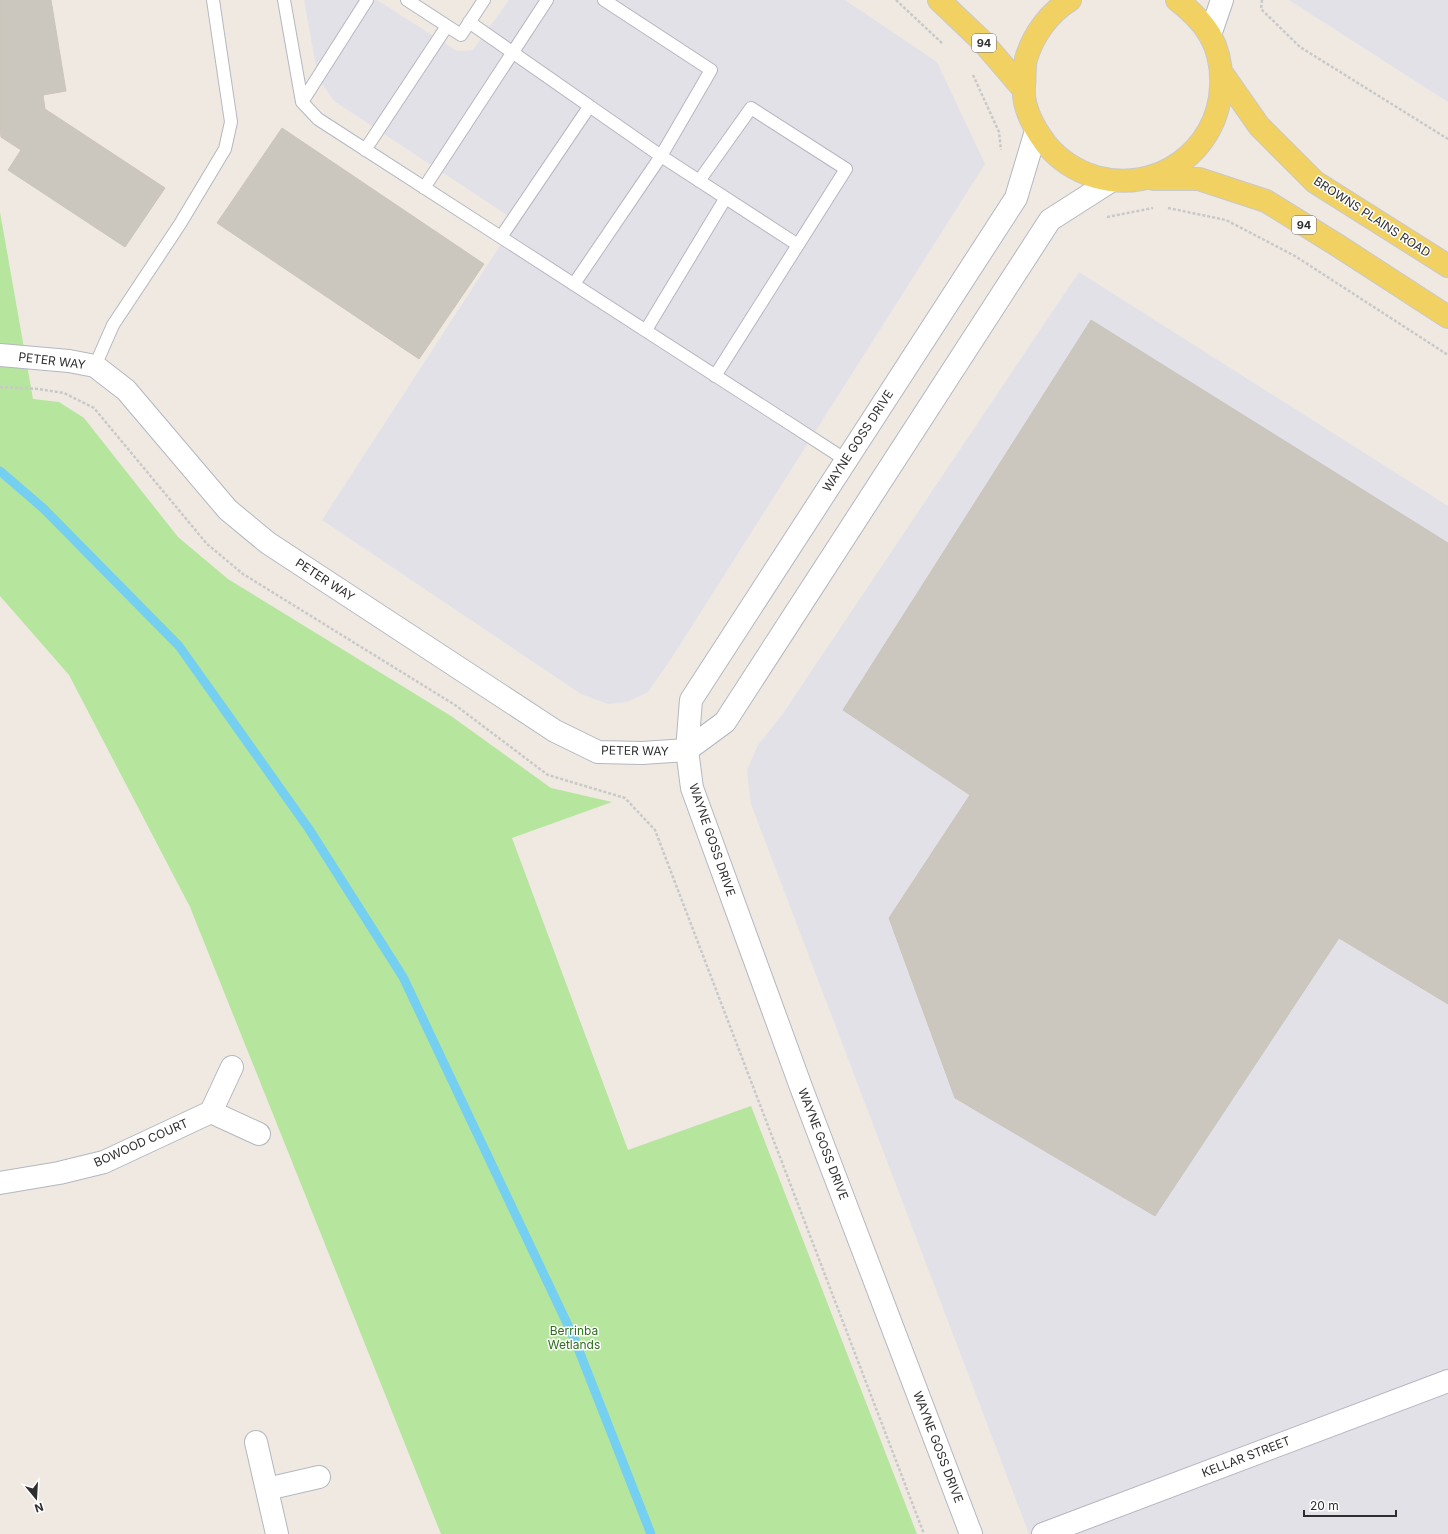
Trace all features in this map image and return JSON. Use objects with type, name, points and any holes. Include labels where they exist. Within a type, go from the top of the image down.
[{"type":"main road","name":"94","points":[[940,0],[982,41],[1024,90]]},
{"type":"main road","name":"94","points":[[1070,0],[1058,8],[1038,31],[1026,60],[1024,90],[1028,111],[1036,131],[1055,155],[1082,172],[1111,181],[1144,179],[1199,179],[1266,201],[1338,245],[1448,317]]},
{"type":"main road","name":"94","points":[[1144,179],[1171,169],[1194,152],[1211,128],[1220,102],[1222,73],[1218,53],[1210,35],[1195,14],[1177,0]]},
{"type":"main road","name":"BROWNS PLAINS ROAD","points":[[1222,73],[1259,126],[1315,182],[1448,266]]},
{"type":"street","points":[[1210,35],[1222,0]]},
{"type":"street","name":"WAYNE GOSS DRIVE","points":[[971,1534],[801,1087],[692,788],[687,750],[691,700],[1016,198],[1036,131]]},
{"type":"street","points":[[687,750],[725,722],[1050,220],[1111,181]]},
{"type":"street","name":"PETER WAY","points":[[0,355],[69,360],[95,366],[126,390],[228,510],[268,543],[555,731],[598,752],[642,753],[687,750]]},
{"type":"street","points":[[232,1068],[211,1112],[259,1134]]},
{"type":"street","name":"BOWOOD COURT","points":[[0,1184],[59,1173],[104,1162],[211,1112]]},
{"type":"street","name":"KELLAR STREET","points":[[1043,1534],[1448,1381]]},
{"type":"street","points":[[256,1442],[277,1534]]},
{"type":"street","points":[[267,1489],[319,1477]]},
{"type":"lane","points":[[95,366],[114,325],[180,224],[225,149],[231,122],[213,0]]},
{"type":"lane","points":[[284,0],[302,102],[318,119],[846,460]]},
{"type":"lane","points":[[302,102],[367,0]]},
{"type":"lane","points":[[407,0],[461,35],[484,0]]},
{"type":"lane","points":[[424,188],[548,0]]},
{"type":"lane","points":[[574,284],[661,156],[712,70],[604,0]]},
{"type":"lane","points":[[469,22],[589,107],[699,182],[798,245]]},
{"type":"lane","points":[[365,150],[447,26]]},
{"type":"lane","points":[[501,237],[589,107]]},
{"type":"lane","points":[[699,182],[751,108],[846,169],[715,376]]},
{"type":"lane","points":[[646,330],[725,199]]},
{"type":"path","points":[[896,0],[945,46]]},
{"type":"path","points":[[1262,0],[1261,9],[1300,47],[1448,139]]},
{"type":"path","points":[[972,72],[999,132],[1001,153]]},
{"type":"path","points":[[1102,220],[1107,217],[1159,206]]},
{"type":"path","points":[[1167,208],[1226,220],[1295,256],[1448,355]]},
{"type":"path","points":[[625,798],[655,830],[924,1534]]},
{"type":"shaded area","points":[[304,0],[377,0],[457,51],[473,50],[509,0],[845,0],[937,62],[985,164],[671,659],[648,692],[627,702],[608,704],[581,694],[322,520],[516,221],[334,101],[318,78]]},
{"type":"shaded area","points":[[1289,0],[1448,0],[1448,102]]},
{"type":"shaded area","points":[[1079,272],[1448,506],[1448,1534],[1029,1534],[751,804],[747,770],[758,745],[782,715]]},
{"type":"green space","name":"Berrinba Wetlands","points":[[0,212],[33,399],[59,402],[84,418],[178,537],[228,579],[451,716],[551,788],[612,802],[512,838],[628,1150],[751,1106],[917,1534],[441,1534],[190,907],[69,675],[0,596]]},
{"type":"building","points":[[0,0],[51,0],[66,91],[43,95],[45,109],[165,188],[125,247],[8,170],[21,150],[1,137],[0,130]]},
{"type":"building","points":[[282,128],[484,264],[419,359],[217,223]]},
{"type":"building","points":[[1091,320],[1448,543],[1448,1004],[1339,938],[1155,1216],[955,1098],[889,918],[970,795],[843,710]]},
{"type":"waterway","points":[[0,471],[44,509],[179,646],[309,829],[403,977],[574,1338],[651,1534]]}]
